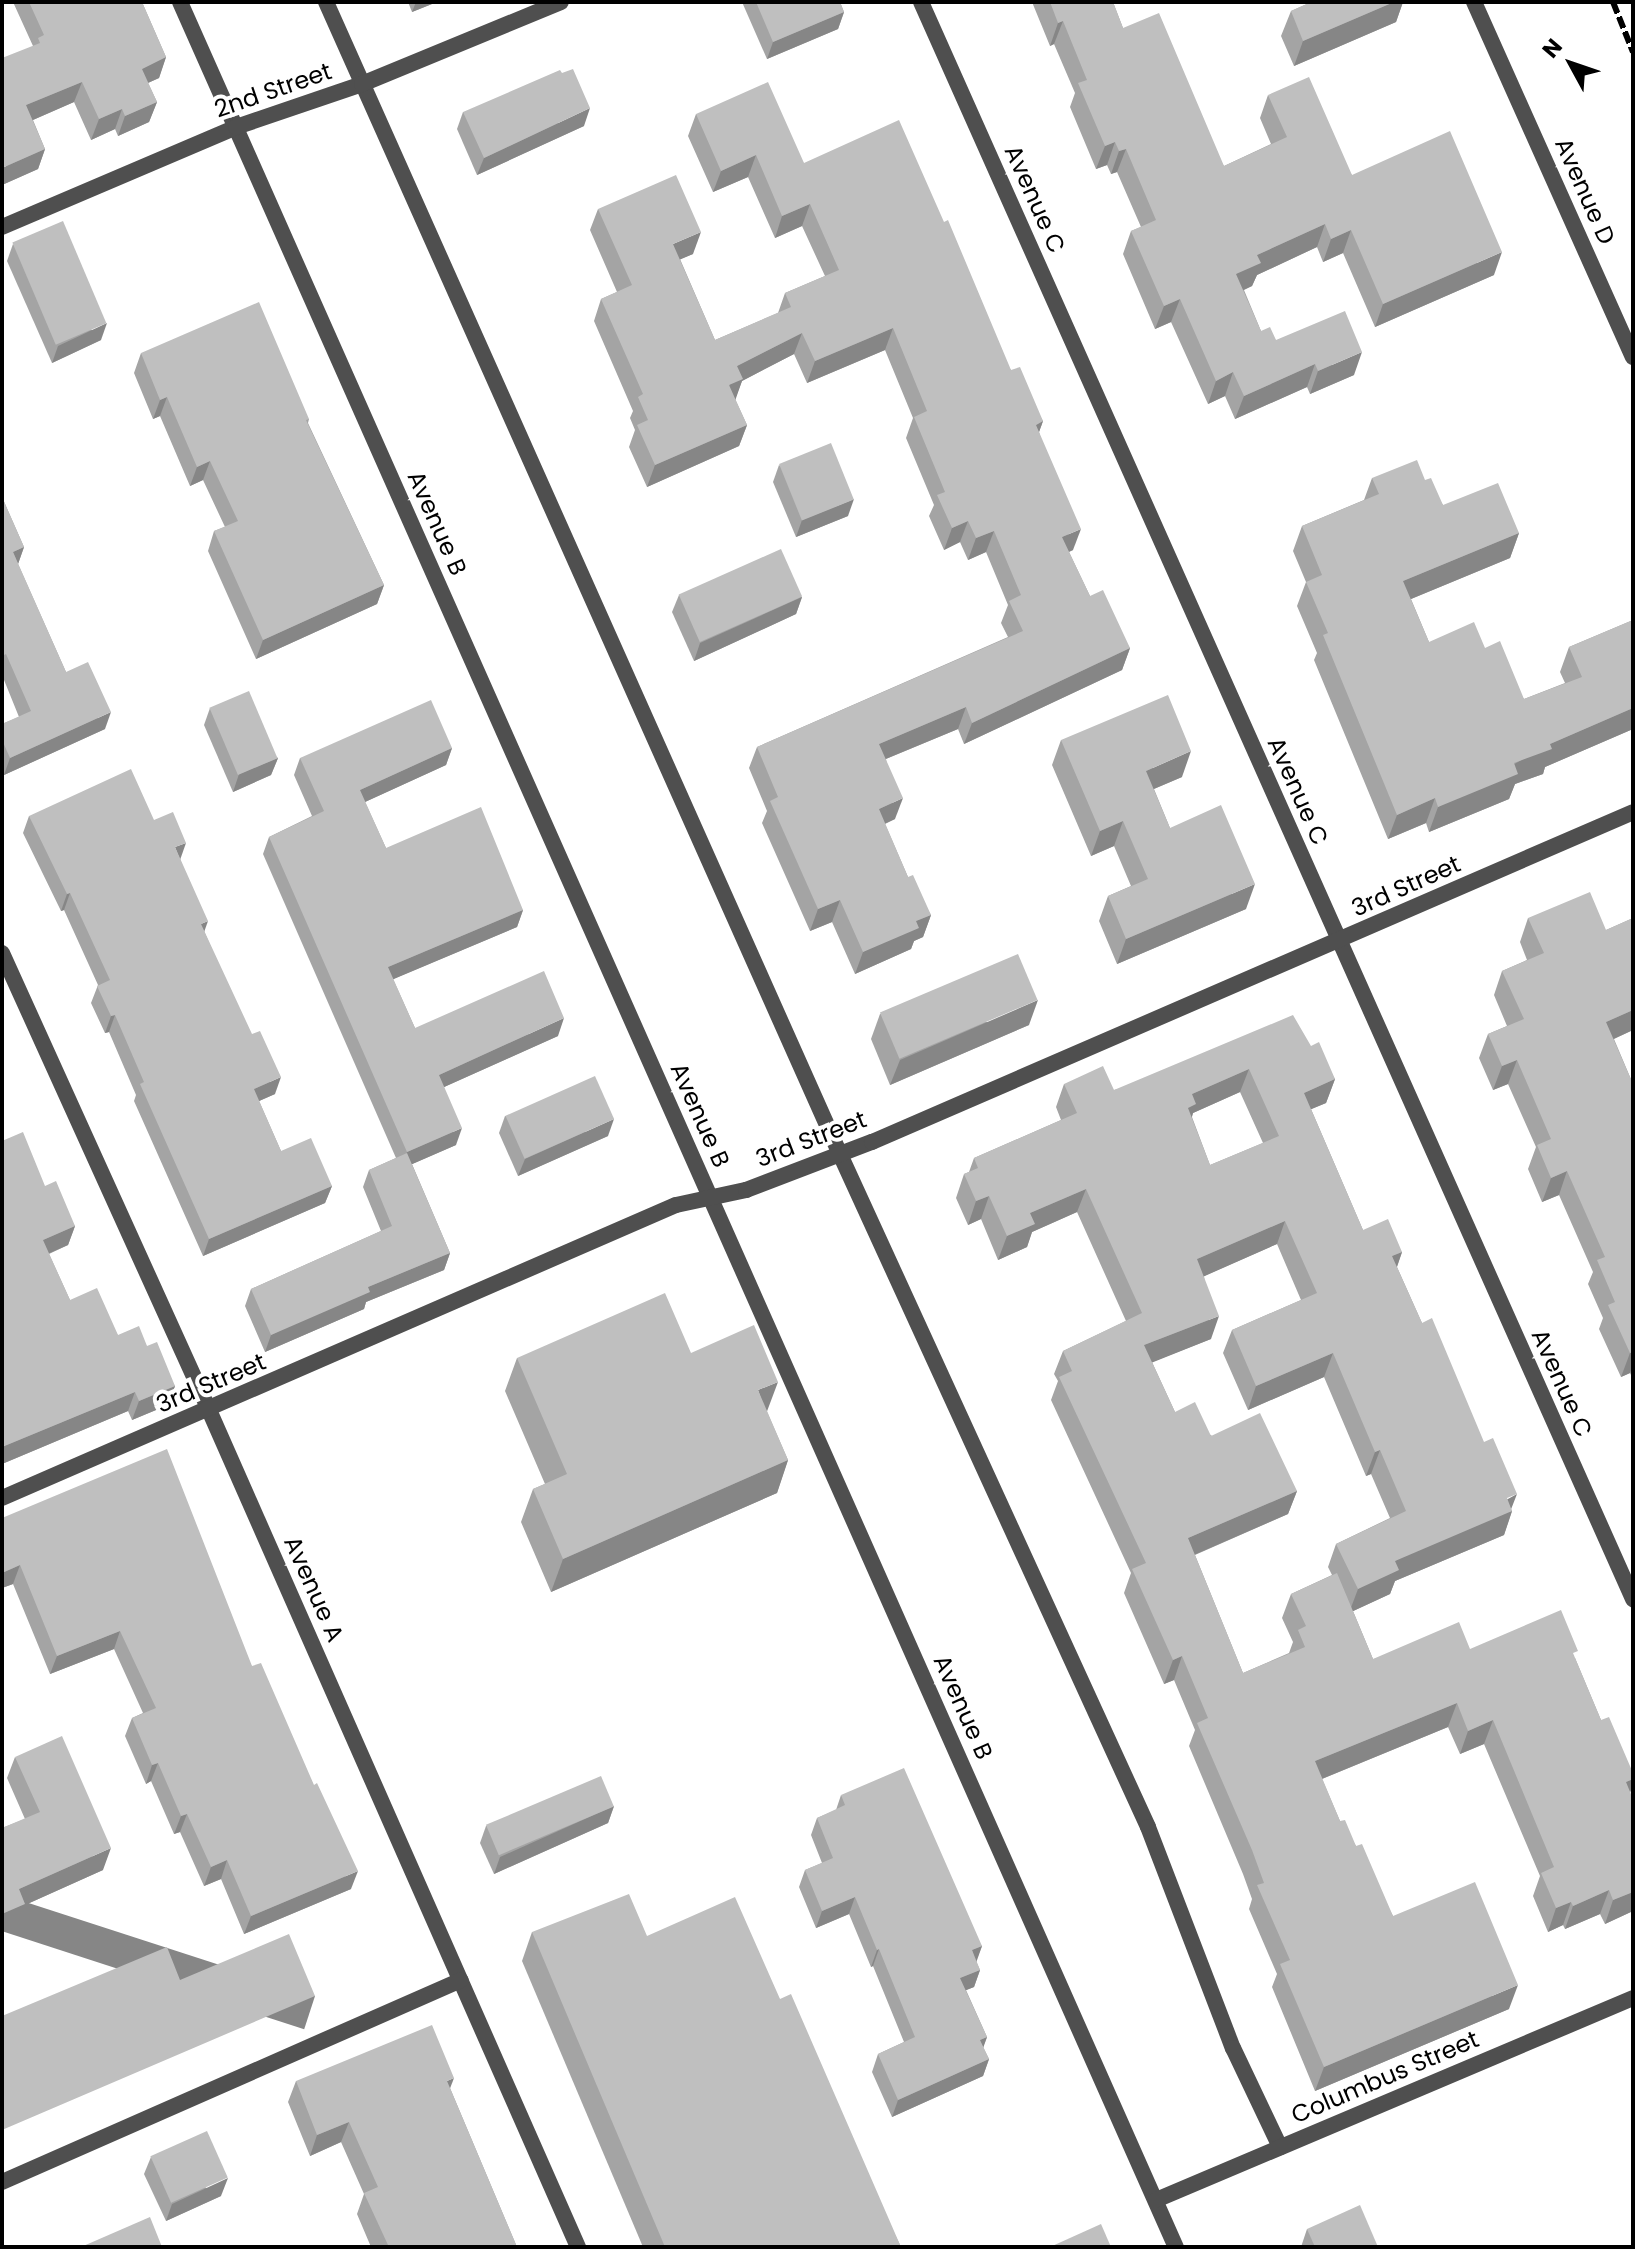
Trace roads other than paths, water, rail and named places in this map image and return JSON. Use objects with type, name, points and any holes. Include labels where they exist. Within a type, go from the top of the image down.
[{"type":"street","name":"Avenue B","points":[[180,2],[1176,2247]]},
{"type":"street","points":[[326,2],[839,1152],[1148,1827],[1233,2048],[1280,2147]]},
{"type":"street","name":"2nd Street","points":[[2,227],[236,127],[362,84],[561,2]]},
{"type":"street","name":"Avenue C","points":[[921,2],[1633,1599]]},
{"type":"street","name":"Avenue D","points":[[1474,2],[1633,357]]},
{"type":"street","name":"3rd Street","points":[[2,1498],[676,1205],[746,1190],[839,1152],[872,1142],[1633,812]]},
{"type":"street","name":"Avenue A","points":[[2,953],[209,1410],[578,2247]]},
{"type":"street","points":[[2,2182],[461,1980]]},
{"type":"street","name":"Columbus Street","points":[[1156,2200],[1633,1998]]},
{"type":"railway","points":[[1613,2],[1633,52]]}]
